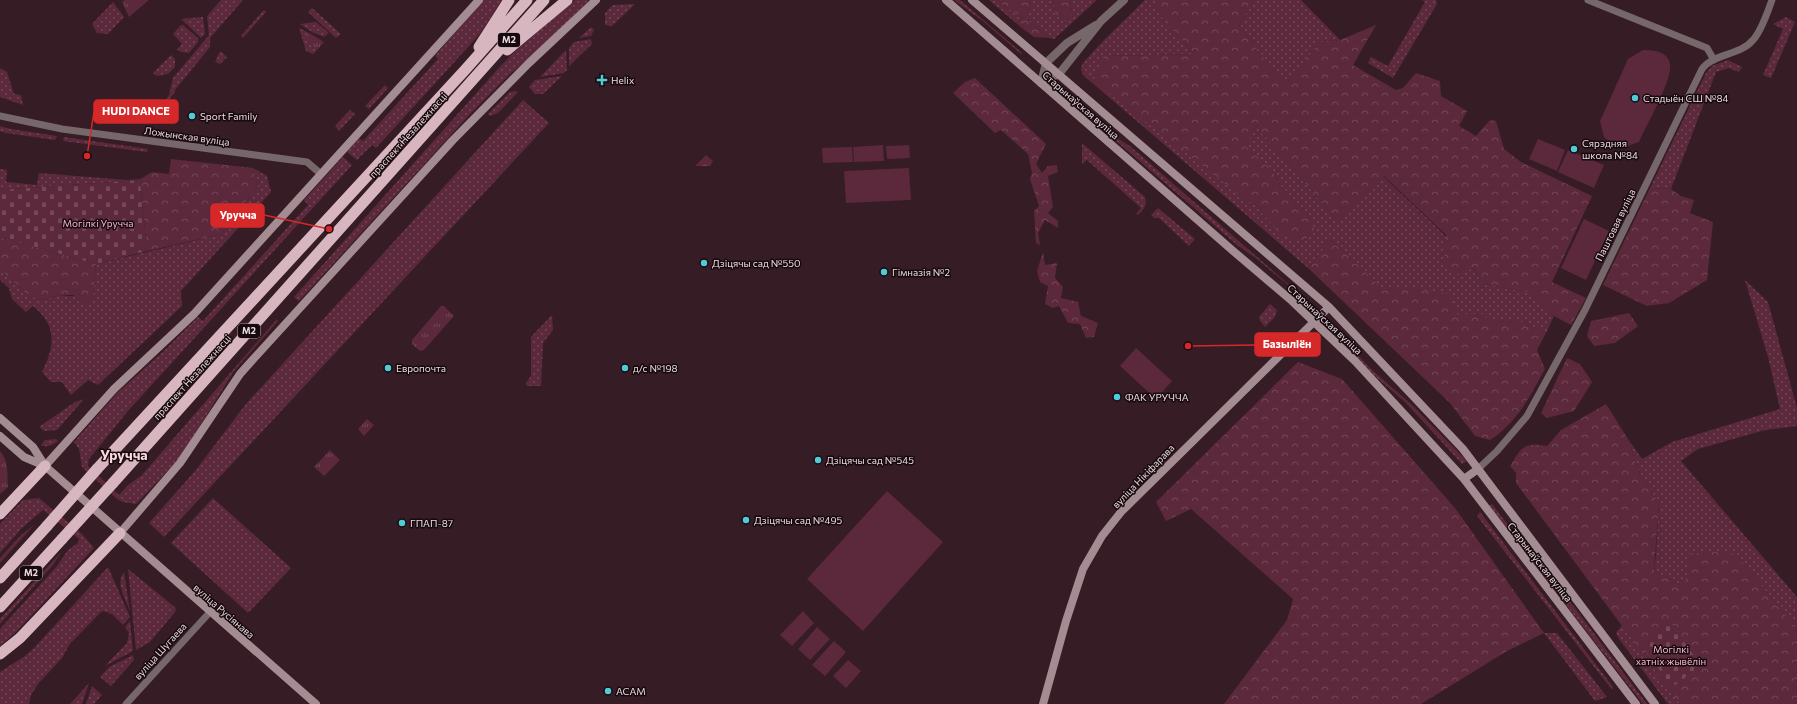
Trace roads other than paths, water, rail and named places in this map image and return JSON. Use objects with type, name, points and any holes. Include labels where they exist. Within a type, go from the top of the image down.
[{"type":"highway","points":[[465,70],[509,0]]},
{"type":"highway","name":"праспект Незалежнасці","points":[[0,578],[97,469],[465,70],[527,0]]},
{"type":"highway","name":"праспект Незалежнасці","points":[[0,607],[113,483],[544,0]]},
{"type":"highway","points":[[473,79],[567,0]]},
{"type":"highway","points":[[0,514],[45,466]]},
{"type":"highway","points":[[0,654],[20,638],[120,533]]},
{"type":"main road","points":[[45,466],[114,389],[194,314],[479,0]]},
{"type":"main road","points":[[120,533],[180,463],[240,374],[453,140],[596,0]]},
{"type":"main road","name":"Старынаўская вуліца","points":[[946,0],[1289,298],[1355,361],[1464,479],[1636,704]]},
{"type":"main road","name":"Старынаўская вуліца","points":[[972,0],[1329,307],[1463,449],[1655,704]]},
{"type":"main road","name":"вуліца Нікіфарава","points":[[1043,704],[1077,586],[1088,557],[1102,536],[1121,512],[1329,307]]},
{"type":"main road","points":[[0,418],[33,447],[45,466]]},
{"type":"main road","points":[[0,436],[24,457],[45,466]]},
{"type":"main road","name":"вуліца Русіянава","points":[[45,466],[316,704]]},
{"type":"main road","points":[[1464,479],[1478,469]]},
{"type":"street","points":[[1041,83],[1046,63],[1067,44],[1101,21],[1124,0]]},
{"type":"street","points":[[1588,0],[1707,48],[1714,60]]},
{"type":"street","name":"Паштовая вуліца","points":[[1478,469],[1497,451],[1527,416],[1585,310],[1701,71],[1706,64],[1743,48],[1754,39],[1772,0]]},
{"type":"street","points":[[1041,83],[1059,74],[1101,21]]},
{"type":"street","name":"Ложынская вуліца","points":[[0,116],[62,129],[307,162],[321,174]]},
{"type":"street","name":"вуліца Шугаева","points":[[126,704],[210,612]]},
{"type":"place","name":"Helix","points":[[602,80]]},
{"type":"place","name":"Стадыён СШ №84","points":[[1635,98]]},
{"type":"place","name":"Sport Family","points":[[192,116]]},
{"type":"place","name":"Сярэдняя школа №84","points":[[1574,149]]},
{"type":"place","name":"HUDI DANCE","points":[[87,156]]},
{"type":"place","name":"Уручча","points":[[329,229]]},
{"type":"place","name":"Дзіцячы сад №550","points":[[704,263]]},
{"type":"place","name":"Гімназія №2","points":[[884,272]]},
{"type":"place","name":"Базыліён","points":[[1188,346]]},
{"type":"place","name":"Европочта","points":[[388,368]]},
{"type":"place","name":"д/с №198","points":[[625,368]]},
{"type":"place","name":"ФАК УРУЧЧА","points":[[1117,397]]},
{"type":"place","name":"Дзіцячы сад №545","points":[[818,460]]},
{"type":"place","name":"Дзіцячы сад №495","points":[[746,520]]},
{"type":"place","name":"ГПАП-87","points":[[402,523]]},
{"type":"place","name":"АСАМ","points":[[608,691]]},
{"type":"district","name":"Уручча","points":[[124,455]]},
{"type":"park label","name":"Могілкі Уручча","points":[[98,223]]},
{"type":"park label","name":"Могілкі хатніх жывёлін","points":[[1671,654]]}]
